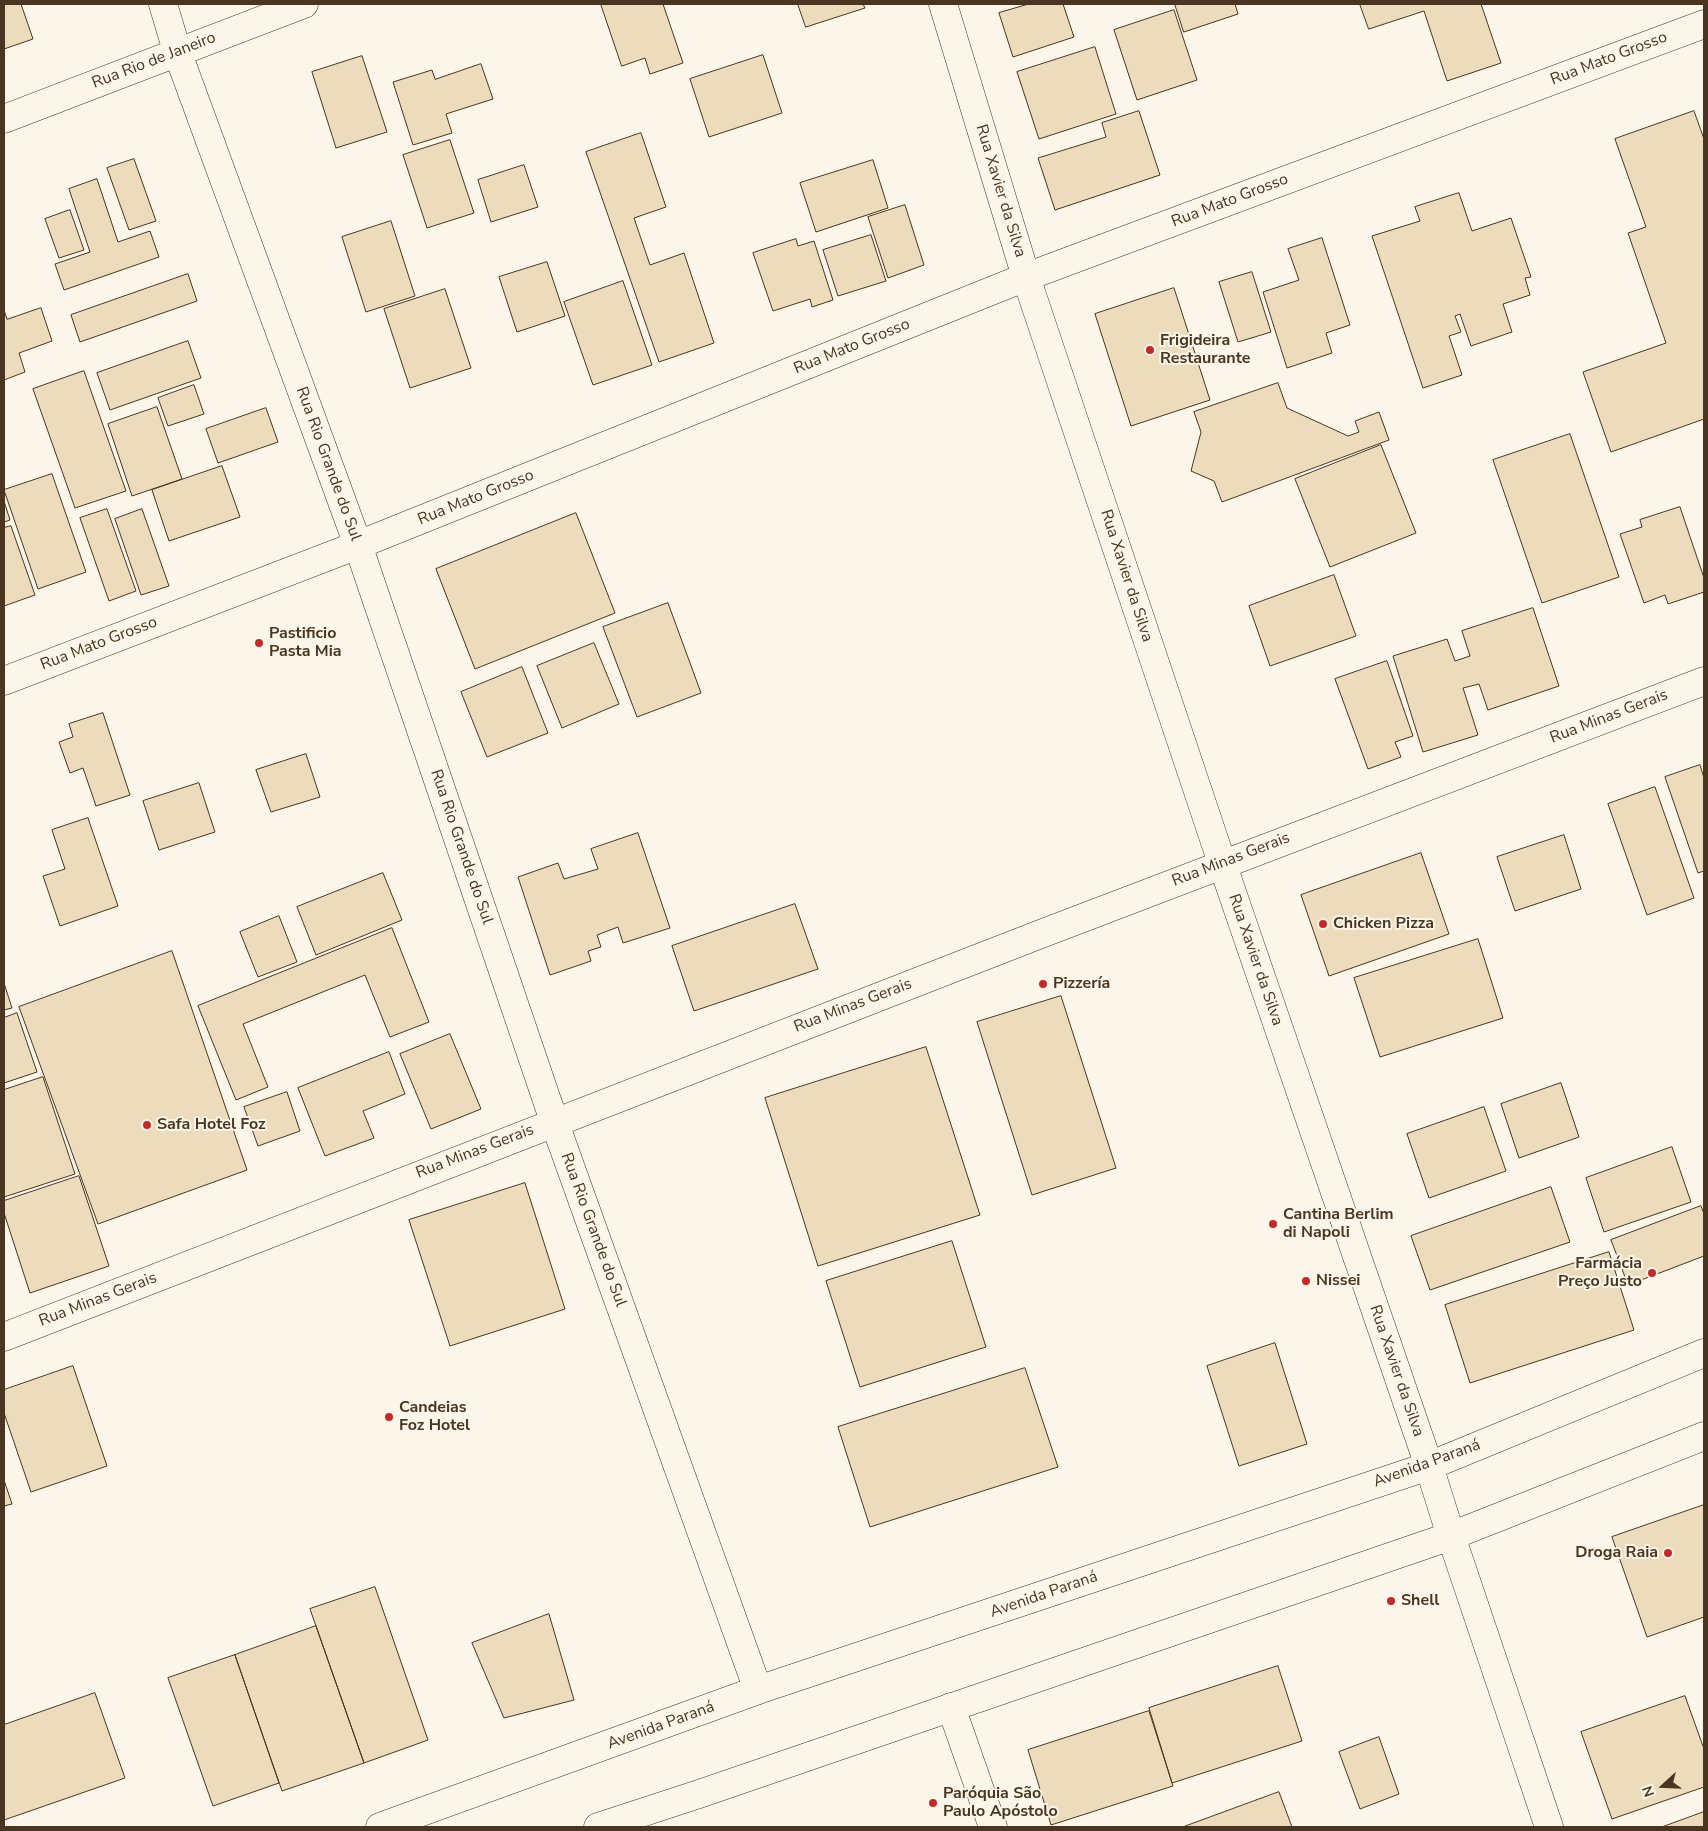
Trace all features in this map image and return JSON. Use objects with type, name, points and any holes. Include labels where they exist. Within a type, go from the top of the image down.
[{"type":"street","name":"Rua Rio Grande do Sul","points":[[163,4],[177,51],[358,545],[554,1121],[758,1690]]},
{"type":"street","name":"Rua Rio de Janeiro","points":[[4,119],[177,51],[304,4]]},
{"type":"street","name":"Rua Xavier da Silva","points":[[943,4],[1026,277],[1222,863],[1429,1466],[1549,1827]]},
{"type":"street","name":"Rua Mato Grosso","points":[[4,681],[358,545],[1026,277],[1704,24]]},
{"type":"street","name":"Rua Minas Gerais","points":[[4,1337],[554,1121],[1222,863],[1704,681]]},
{"type":"street","name":"Avenida Paraná","points":[[380,1827],[758,1690],[1429,1466],[1704,1353]]},
{"type":"street","points":[[598,1827],[1451,1536],[1704,1436]]},
{"type":"street","points":[[951,1707],[993,1827]]},
{"type":"street","points":[[644,1827],[699,1794]]},
{"type":"building","points":[[4,4],[21,4],[33,39],[4,49]]},
{"type":"building","points":[[601,4],[663,4],[683,63],[650,74],[645,58],[622,66]]},
{"type":"building","points":[[798,4],[863,4],[865,8],[806,27]]},
{"type":"building","points":[[1029,4],[1063,4],[1074,37],[1013,57],[999,13]]},
{"type":"building","points":[[1175,4],[1235,4],[1238,14],[1184,32]]},
{"type":"building","points":[[1360,4],[1481,4],[1501,63],[1447,81],[1424,11],[1369,29]]},
{"type":"building","points":[[1174,10],[1197,80],[1137,100],[1114,30]]},
{"type":"building","points":[[1095,47],[1116,114],[1039,139],[1017,72]]},
{"type":"building","points":[[763,55],[782,113],[709,137],[690,79]]},
{"type":"building","points":[[362,56],[387,132],[336,148],[312,72]]},
{"type":"building","points":[[481,64],[493,99],[446,114],[452,133],[413,145],[393,82],[432,70],[435,79]]},
{"type":"building","points":[[1139,111],[1160,175],[1055,210],[1038,158],[1106,137],[1102,123]]},
{"type":"building","points":[[1694,111],[1704,139],[1704,419],[1611,452],[1583,372],[1666,343],[1628,233],[1646,227],[1615,139]]},
{"type":"building","points":[[641,133],[666,207],[634,218],[650,265],[684,253],[714,343],[659,362],[586,152]]},
{"type":"building","points":[[450,140],[474,213],[427,228],[403,155]]},
{"type":"building","points":[[134,159],[156,221],[129,230],[107,168]]},
{"type":"building","points":[[873,160],[888,208],[816,232],[800,183]]},
{"type":"building","points":[[524,165],[538,207],[491,222],[478,180]]},
{"type":"building","points":[[97,179],[118,242],[150,231],[159,257],[64,290],[55,264],[90,252],[69,189]]},
{"type":"building","points":[[1459,193],[1472,231],[1511,218],[1531,277],[1525,278],[1530,295],[1503,304],[1512,332],[1471,346],[1460,314],[1455,316],[1461,332],[1449,336],[1462,375],[1423,388],[1372,236],[1420,221],[1415,207]]},
{"type":"building","points":[[905,205],[924,265],[888,278],[868,217]]},
{"type":"building","points":[[70,210],[84,250],[59,258],[45,219]]},
{"type":"building","points":[[391,221],[415,296],[366,312],[342,237]]},
{"type":"building","points":[[871,235],[886,281],[838,296],[823,250]]},
{"type":"building","points":[[1322,238],[1350,325],[1326,333],[1332,353],[1287,368],[1263,292],[1299,280],[1288,249]]},
{"type":"building","points":[[796,239],[798,246],[814,241],[833,300],[812,307],[810,299],[773,311],[753,253]]},
{"type":"building","points":[[547,262],[565,316],[517,332],[499,277]]},
{"type":"building","points":[[1252,272],[1271,332],[1238,342],[1219,282]]},
{"type":"building","points":[[188,274],[197,301],[80,342],[71,315]]},
{"type":"building","points":[[623,281],[652,365],[593,385],[564,302]]},
{"type":"building","points":[[1174,288],[1210,400],[1131,426],[1095,314]]},
{"type":"building","points":[[445,289],[471,368],[410,388],[384,309]]},
{"type":"building","points":[[41,308],[52,341],[19,353],[25,372],[4,380],[4,310],[7,319]]},
{"type":"building","points":[[188,341],[201,378],[110,410],[97,373]]},
{"type":"building","points":[[84,371],[126,491],[75,508],[33,389]]},
{"type":"building","points":[[1278,383],[1287,408],[1348,436],[1359,432],[1355,421],[1379,412],[1389,440],[1222,502],[1214,481],[1191,471],[1201,432],[1194,412]]},
{"type":"building","points":[[194,385],[204,414],[168,426],[158,398]]},
{"type":"building","points":[[157,407],[182,479],[132,496],[108,424]]},
{"type":"building","points":[[266,408],[278,442],[218,463],[206,429]]},
{"type":"building","points":[[1570,434],[1619,577],[1542,603],[1493,460]]},
{"type":"building","points":[[1381,445],[1416,533],[1330,567],[1295,479]]},
{"type":"building","points":[[222,466],[240,517],[169,541],[152,490]]},
{"type":"building","points":[[52,474],[86,572],[38,589],[4,490]]},
{"type":"building","points":[[4,501],[10,520],[4,522]]},
{"type":"building","points":[[1680,507],[1704,578],[1704,592],[1668,604],[1665,595],[1644,603],[1620,534],[1642,527],[1640,520]]},
{"type":"building","points":[[107,509],[136,591],[109,601],[80,518]]},
{"type":"building","points":[[142,509],[169,586],[141,595],[115,519]]},
{"type":"building","points":[[576,513],[615,613],[475,669],[436,569]]},
{"type":"building","points":[[11,526],[35,595],[4,606],[4,528]]},
{"type":"building","points":[[1334,575],[1356,636],[1270,666],[1249,606]]},
{"type":"building","points":[[668,603],[701,693],[637,717],[603,627]]},
{"type":"building","points":[[1533,608],[1559,686],[1488,710],[1479,684],[1463,688],[1478,735],[1423,752],[1393,656],[1447,639],[1455,661],[1470,656],[1462,631]]},
{"type":"building","points":[[594,643],[619,704],[562,728],[537,666]]},
{"type":"building","points":[[1387,661],[1413,736],[1395,742],[1401,757],[1368,769],[1335,679]]},
{"type":"building","points":[[522,667],[548,733],[487,757],[461,692]]},
{"type":"building","points":[[103,713],[130,795],[96,806],[83,768],[70,773],[59,742],[73,737],[69,724]]},
{"type":"building","points":[[306,754],[320,797],[271,812],[256,770]]},
{"type":"building","points":[[1700,765],[1704,778],[1704,871],[1698,873],[1665,777]]},
{"type":"building","points":[[199,783],[215,832],[159,850],[143,801]]},
{"type":"building","points":[[1655,787],[1694,898],[1647,915],[1608,804]]},
{"type":"building","points":[[88,818],[118,906],[60,926],[43,876],[65,869],[52,830]]},
{"type":"building","points":[[638,833],[670,928],[623,943],[618,927],[597,935],[601,947],[588,951],[591,961],[550,975],[518,877],[558,863],[564,879],[598,869],[591,849]]},
{"type":"building","points":[[1564,835],[1581,889],[1515,911],[1497,857]]},
{"type":"building","points":[[1421,853],[1449,934],[1329,976],[1301,895]]},
{"type":"building","points":[[383,873],[402,920],[316,955],[297,907]]},
{"type":"building","points":[[795,904],[818,969],[694,1011],[672,946]]},
{"type":"building","points":[[279,916],[297,962],[258,977],[240,932]]},
{"type":"building","points":[[392,928],[429,1022],[390,1037],[365,975],[243,1024],[268,1087],[236,1100],[198,1006]]},
{"type":"building","points":[[1478,939],[1503,1018],[1380,1057],[1354,978]]},
{"type":"building","name":"Safa Hotel Foz","points":[[172,951],[247,1170],[98,1224],[19,1007]]},
{"type":"building","points":[[4,983],[12,1008],[4,1010]]},
{"type":"building","points":[[1061,996],[1116,1168],[1032,1195],[977,1022]]},
{"type":"building","points":[[17,1013],[37,1072],[4,1083],[4,1018]]},
{"type":"building","points":[[450,1034],[481,1109],[431,1129],[400,1054]]},
{"type":"building","points":[[926,1047],[980,1215],[818,1266],[765,1098]]},
{"type":"building","points":[[389,1052],[405,1094],[363,1111],[374,1138],[325,1156],[298,1088]]},
{"type":"building","points":[[43,1077],[75,1174],[4,1197],[4,1090]]},
{"type":"building","points":[[1561,1083],[1579,1137],[1519,1158],[1501,1104]]},
{"type":"building","points":[[287,1092],[300,1131],[258,1146],[244,1107]]},
{"type":"building","points":[[1484,1107],[1506,1171],[1429,1198],[1407,1134]]},
{"type":"building","points":[[1672,1147],[1691,1202],[1604,1232],[1586,1178]]},
{"type":"building","points":[[79,1176],[109,1266],[30,1293],[4,1213],[4,1201]]},
{"type":"building","points":[[525,1183],[565,1309],[450,1346],[409,1220]]},
{"type":"building","points":[[1551,1187],[1570,1242],[1430,1290],[1411,1236]]},
{"type":"building","points":[[1701,1206],[1704,1214],[1704,1256],[1628,1285],[1611,1240]]},
{"type":"building","points":[[952,1241],[986,1347],[860,1387],[826,1281]]},
{"type":"building","points":[[1609,1252],[1634,1330],[1470,1383],[1445,1305]]},
{"type":"building","points":[[1275,1343],[1307,1444],[1239,1466],[1207,1366]]},
{"type":"building","points":[[73,1366],[107,1466],[31,1492],[4,1413],[4,1390]]},
{"type":"building","points":[[1025,1368],[1058,1467],[870,1527],[838,1427]]},
{"type":"building","points":[[4,1480],[12,1504],[4,1506]]},
{"type":"building","points":[[1704,1505],[1704,1617],[1647,1637],[1612,1537]]},
{"type":"building","points":[[375,1587],[428,1740],[364,1763],[310,1609]]},
{"type":"building","points":[[549,1614],[574,1700],[504,1718],[472,1643]]},
{"type":"building","points":[[316,1626],[364,1763],[282,1791],[235,1655]]},
{"type":"building","points":[[235,1655],[279,1783],[213,1806],[168,1678]]},
{"type":"building","points":[[1278,1666],[1302,1741],[1172,1783],[1149,1708]]},
{"type":"building","points":[[95,1693],[125,1778],[4,1820],[4,1725]]},
{"type":"building","points":[[1685,1696],[1704,1749],[1704,1787],[1612,1819],[1581,1732]]},
{"type":"building","points":[[1149,1711],[1173,1786],[1051,1825],[1028,1750]]},
{"type":"building","points":[[1379,1737],[1399,1794],[1360,1809],[1339,1752]]},
{"type":"building","points":[[1279,1792],[1292,1827],[1183,1827]]},
{"type":"building","points":[[1704,1812],[1704,1827],[1662,1827]]},
{"type":"place","name":"Frigideira Restaurante","points":[[1150,350]]},
{"type":"place","name":"Pastificio Pasta Mia","points":[[259,643]]},
{"type":"place","name":"Chicken Pizza","points":[[1323,924]]},
{"type":"place","name":"Pizzería","points":[[1043,984]]},
{"type":"place","name":"Safa Hotel Foz","points":[[147,1125]]},
{"type":"place","name":"Cantina Berlim di Napoli","points":[[1273,1224]]},
{"type":"place","name":"Farmácia Preço Justo","points":[[1652,1273]]},
{"type":"place","name":"Nissei","points":[[1306,1281]]},
{"type":"place","name":"Candeias Foz Hotel","points":[[389,1417]]},
{"type":"place","name":"Droga Raia","points":[[1668,1553]]},
{"type":"place","name":"Shell","points":[[1391,1601]]},
{"type":"place","name":"Paróquia São Paulo Apóstolo","points":[[933,1803]]}]
